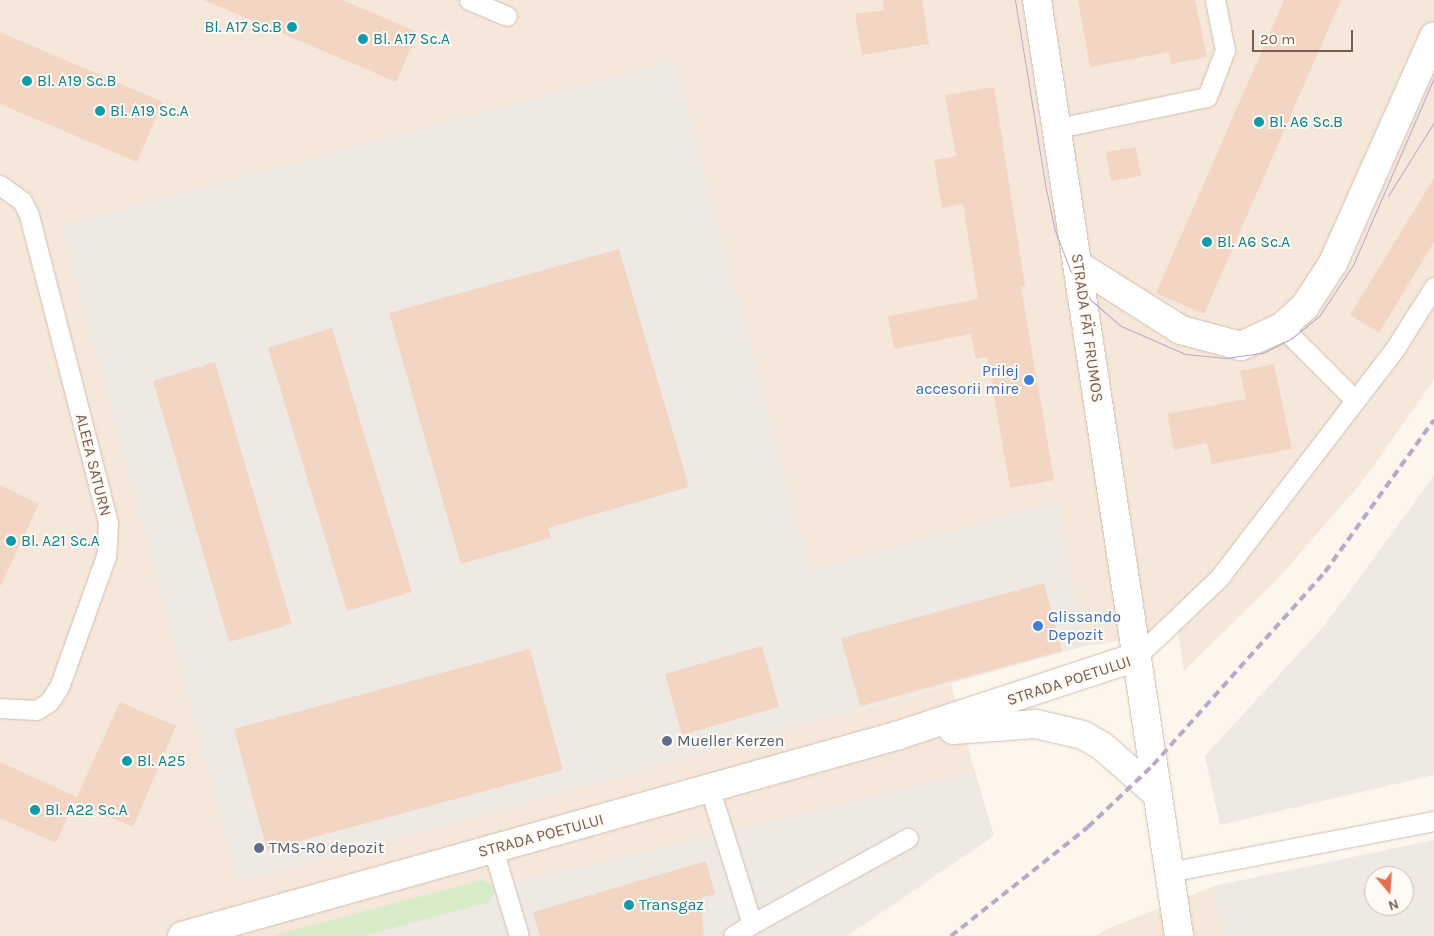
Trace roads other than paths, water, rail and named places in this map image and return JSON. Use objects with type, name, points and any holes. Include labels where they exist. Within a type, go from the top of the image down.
[{"type":"street","name":"STRADA FĂT FRUMOS","points":[[1037,0],[1058,128],[1136,657]]},
{"type":"street","points":[[1078,265],[1182,330],[1241,346],[1282,327],[1305,306],[1333,263],[1434,36]]},
{"type":"street","name":"STRADA POETULUI","points":[[182,936],[710,790],[899,735],[1136,657],[1180,936]]},
{"type":"street","name":"STRADA POETULUI","points":[[899,735],[988,726],[1054,726],[1083,735],[1102,746],[1158,795]]},
{"type":"lane","points":[[469,0],[508,16]]},
{"type":"lane","points":[[1058,128],[1207,97],[1225,50],[1215,0]]},
{"type":"lane","name":"ALEEA SATURN","points":[[0,185],[22,201],[29,215],[108,523],[106,556],[59,687],[50,702],[36,710],[20,712],[0,708]]},
{"type":"lane","points":[[1136,657],[1219,578],[1355,400],[1434,287]]},
{"type":"lane","points":[[1282,327],[1355,400]]},
{"type":"lane","points":[[710,790],[752,924]]},
{"type":"lane","points":[[1169,872],[1434,821]]},
{"type":"lane","points":[[733,936],[908,838]]},
{"type":"lane","points":[[493,849],[515,935]]},
{"type":"tram line","points":[[1015,0],[1046,189],[1054,228],[1070,270],[1092,301],[1121,326],[1185,354],[1226,358],[1263,353],[1292,338],[1320,315],[1353,265],[1434,78]]},
{"type":"tram line","points":[[1388,196],[1434,122]]},
{"type":"railway","points":[[951,936],[1088,827],[1153,765],[1325,572],[1434,420]]},
{"type":"place","name":"Bl. A17 Sc.B","points":[[292,27]]},
{"type":"place","name":"Bl. A17 Sc.A","points":[[363,39]]},
{"type":"place","name":"Bl. A19 Sc.B","points":[[27,81]]},
{"type":"place","name":"Bl. A19 Sc.A","points":[[100,111]]},
{"type":"place","name":"Bl. A6 Sc.B","points":[[1259,122]]},
{"type":"place","name":"Bl. A6 Sc.A","points":[[1207,242]]},
{"type":"place","name":"Prilej accesorii mire","points":[[1029,380]]},
{"type":"place","name":"Bl. A21 Sc.A","points":[[11,541]]},
{"type":"place","name":"Glissando Depozit","points":[[1038,626]]},
{"type":"place","name":"Mueller Kerzen","points":[[667,741]]},
{"type":"place","name":"Bl. A25","points":[[127,761]]},
{"type":"place","name":"Bl. A22 Sc.A","points":[[35,810]]},
{"type":"place","name":"TMS-RO depozit","points":[[259,848]]},
{"type":"place","name":"Transgaz","points":[[629,905]]}]
